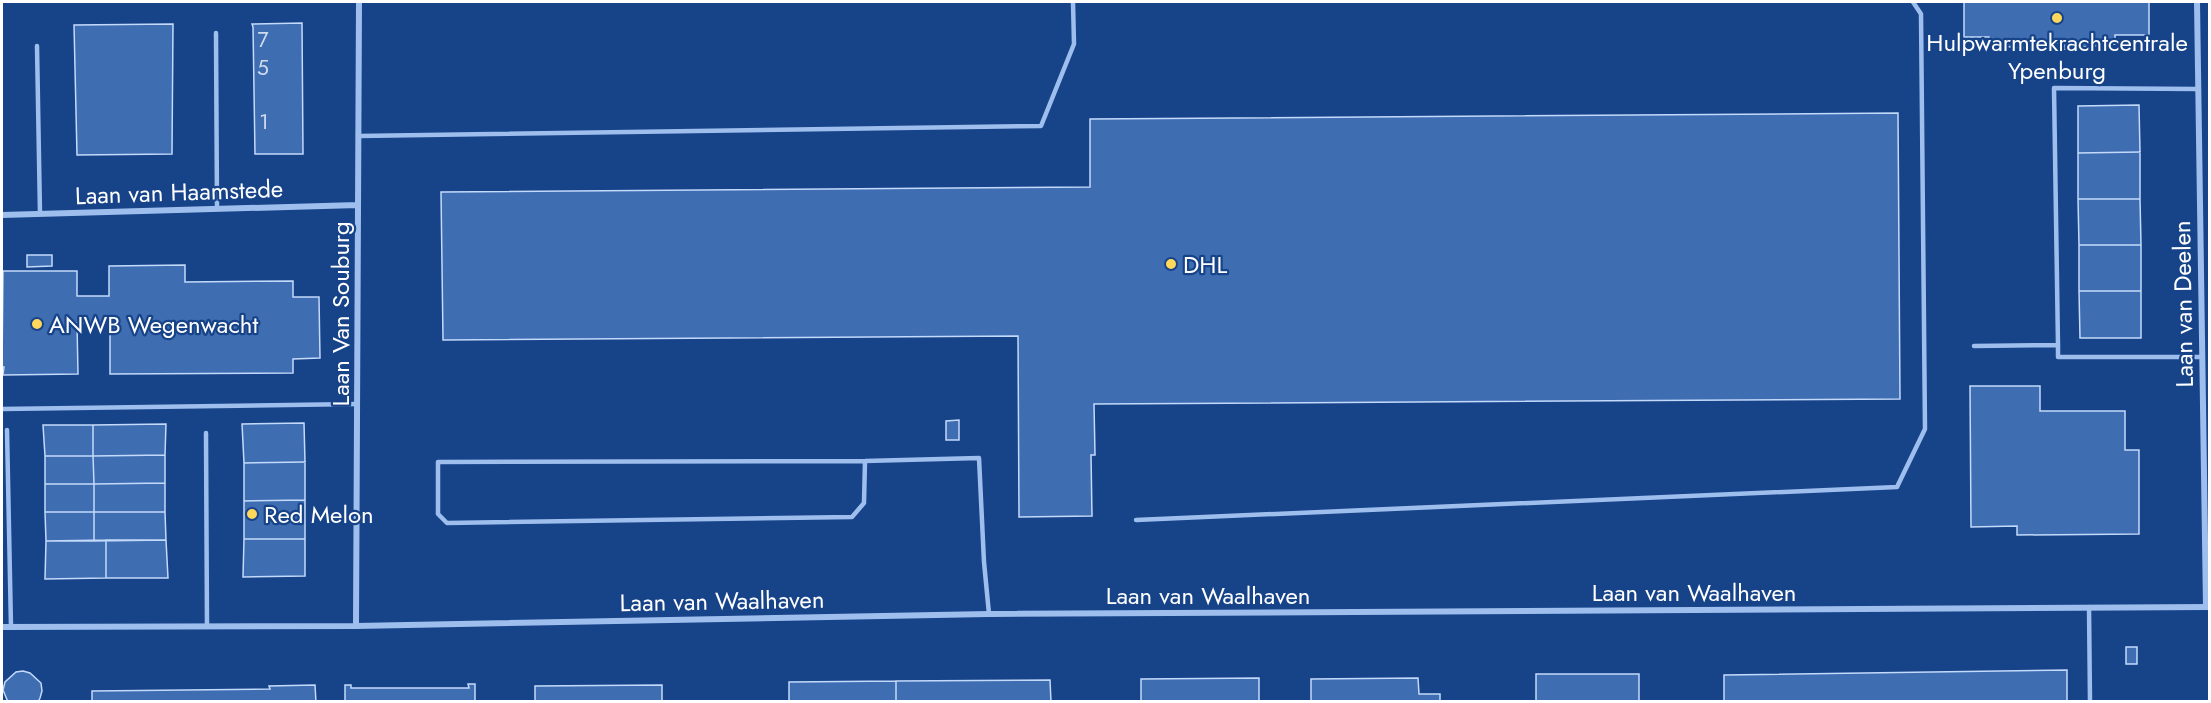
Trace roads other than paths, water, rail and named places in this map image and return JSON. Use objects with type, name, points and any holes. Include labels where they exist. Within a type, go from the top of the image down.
[{"type":"street","name":"Laan Van Souburg","points":[[356,626],[359,2]]},
{"type":"street","name":"Laan van Deelen","points":[[2197,2],[2208,607]]},
{"type":"street","name":"Laan van Haamstede","points":[[2,215],[358,205]]},
{"type":"street","name":"Laan van Waalhaven","points":[[2,627],[356,626],[989,614],[2208,607]]},
{"type":"lane","points":[[358,136],[1041,126],[1074,44],[1073,2]]},
{"type":"lane","points":[[1136,520],[1897,488],[1925,429],[1921,14],[1913,2]]},
{"type":"lane","points":[[216,33],[217,209]]},
{"type":"lane","points":[[37,46],[40,214]]},
{"type":"lane","points":[[2198,89],[2054,88],[2058,357],[2202,357]]},
{"type":"lane","points":[[1974,346],[2058,345]]},
{"type":"lane","points":[[2,409],[357,405]]},
{"type":"lane","points":[[7,430],[11,627]]},
{"type":"lane","points":[[206,432],[207,627]]},
{"type":"lane","points":[[865,461],[864,503],[852,517],[447,524],[438,514],[438,462],[865,461],[980,458],[989,614]]},
{"type":"lane","points":[[2089,608],[2090,702]]},
{"type":"place","name":"Hulpwarmtekrachtcentrale Ypenburg","points":[[2057,18]]},
{"type":"place","name":"DHL","points":[[1171,264]]},
{"type":"place","name":"ANWB Wegenwacht","points":[[37,324]]},
{"type":"place","name":"Red Melon","points":[[252,514]]}]
